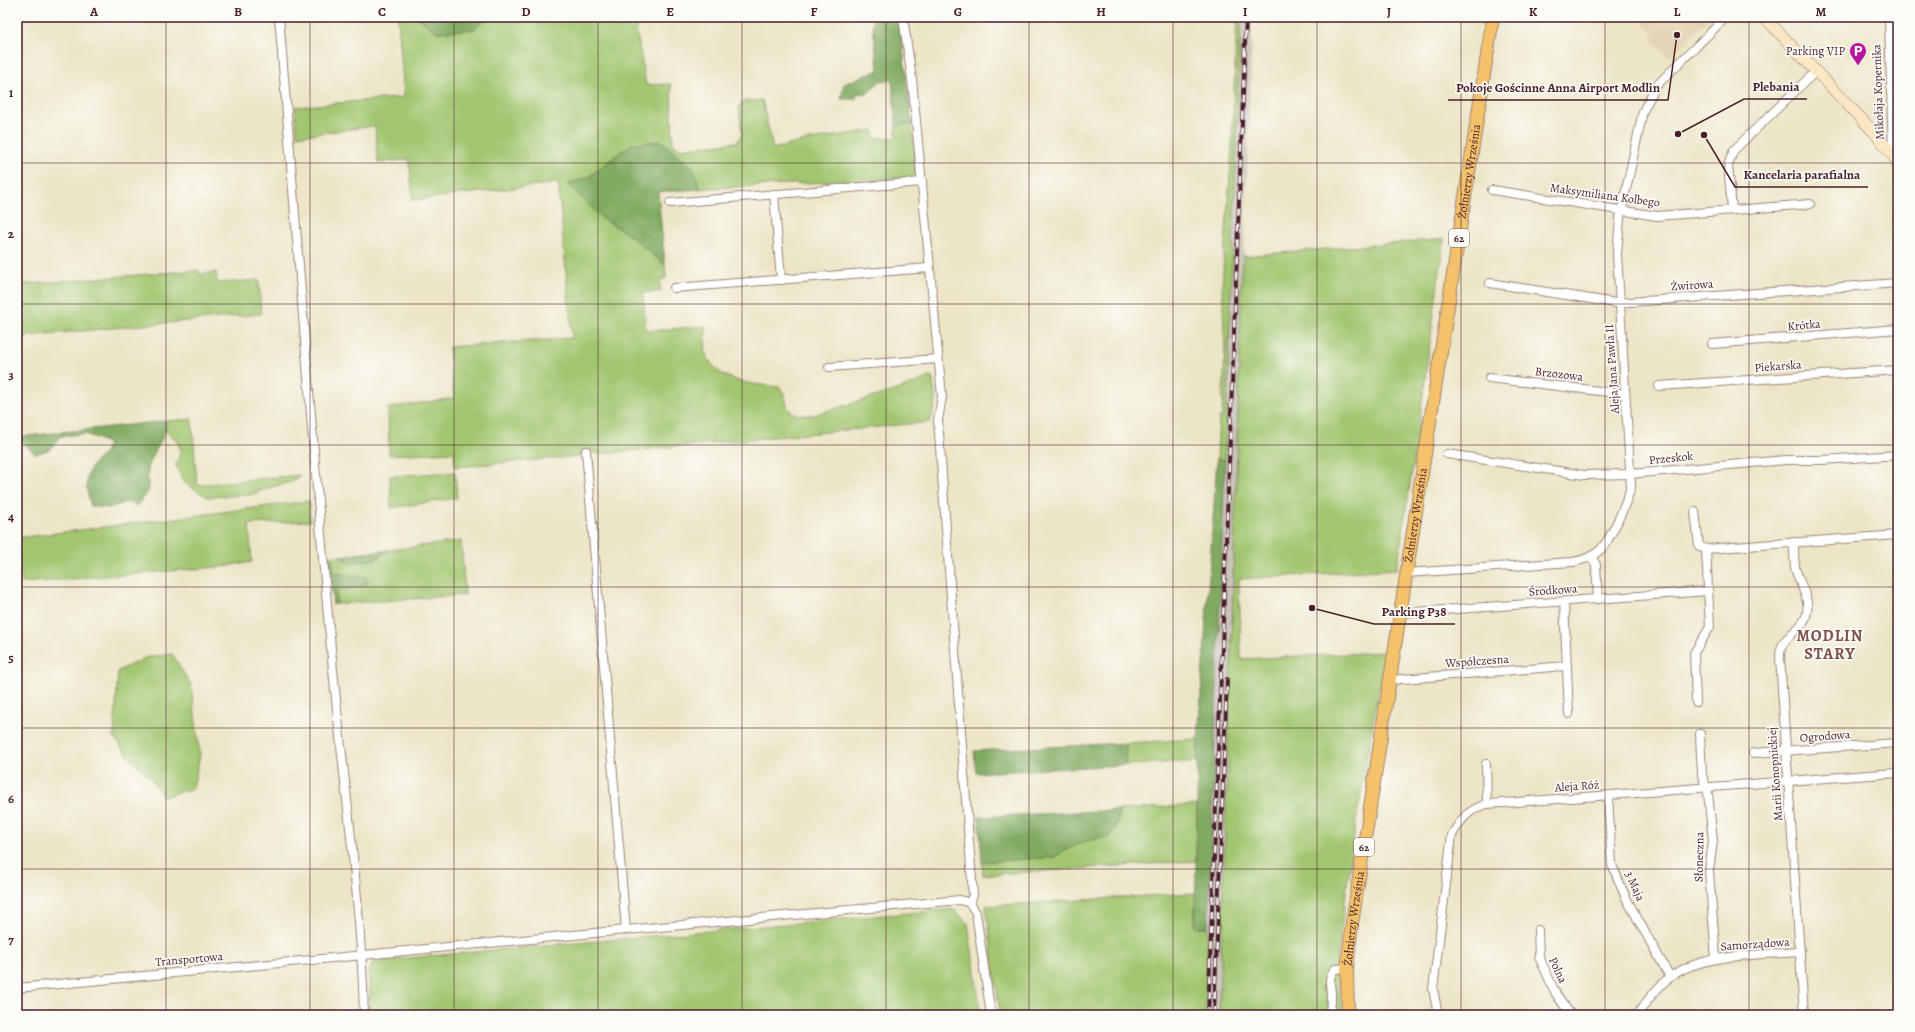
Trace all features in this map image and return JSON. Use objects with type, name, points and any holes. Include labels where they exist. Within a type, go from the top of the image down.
[{"type":"main road","name":"Żołnierzy Września","points":[[1348,1015],[1347,968],[1352,923],[1493,17]]},
{"type":"street","points":[[279,17],[332,662],[345,777],[362,955],[364,1015]]},
{"type":"street","points":[[903,17],[912,80],[938,359],[941,405],[938,420],[973,895],[970,904],[976,913],[991,1015]]},
{"type":"street","name":"Aleja Jana Pawła II","points":[[1406,573],[1573,562],[1586,559],[1599,551],[1607,540],[1626,501],[1631,487],[1617,254],[1622,211],[1643,111],[1656,86],[1726,17]]},
{"type":"street","points":[[1764,17],[1873,131],[1896,158]]},
{"type":"street","name":"Mikołaja Kopernika","points":[[1889,17],[1896,158]]},
{"type":"street","points":[[1732,209],[1728,165],[1734,150],[1816,71]]},
{"type":"street","points":[[670,203],[922,182]]},
{"type":"street","name":"Maksymiliana Kolbego","points":[[1492,190],[1657,216],[1810,204]]},
{"type":"street","points":[[774,194],[781,280]]},
{"type":"street","points":[[674,288],[929,268]]},
{"type":"street","name":"Żwirowa","points":[[1490,283],[1595,301],[1620,302],[1898,283]]},
{"type":"street","name":"Krótka","points":[[1712,344],[1898,329]]},
{"type":"street","points":[[829,367],[938,359]]},
{"type":"street","name":"Piekarska","points":[[1659,386],[1898,370]]},
{"type":"street","name":"Brzozowa","points":[[1489,378],[1625,394]]},
{"type":"street","points":[[586,451],[626,930]]},
{"type":"street","name":"Przeskok","points":[[1447,454],[1584,475],[1630,474],[1786,460],[1822,460],[1898,455]]},
{"type":"street","points":[[1695,512],[1699,546],[1706,549],[1898,535]]},
{"type":"street","name":"Marii Konopnickiej","points":[[1794,542],[1795,568],[1807,603],[1808,611],[1801,624],[1781,646],[1780,652],[1804,1015]]},
{"type":"street","points":[[1696,702],[1694,653],[1710,627],[1706,549]]},
{"type":"street","points":[[1591,556],[1596,565],[1598,599]]},
{"type":"street","name":"Środkowa","points":[[1401,613],[1708,591]]},
{"type":"street","points":[[1564,602],[1569,714]]},
{"type":"street","name":"Współczesna","points":[[1390,680],[1566,666]]},
{"type":"street","name":"Słoneczna","points":[[1700,734],[1702,775],[1708,793],[1713,841],[1709,871],[1716,958]]},
{"type":"street","name":"Ogrodowa","points":[[1753,753],[1898,743]]},
{"type":"street","points":[[1486,764],[1487,804]]},
{"type":"street","name":"Aleja Róż","points":[[1438,1015],[1433,989],[1452,835],[1466,814],[1477,807],[1487,804],[1608,796],[1898,772]]},
{"type":"street","name":"3 Maja","points":[[1608,796],[1612,865],[1626,898],[1670,977]]},
{"type":"street","name":"Transportowa","points":[[17,988],[960,900],[970,904]]},
{"type":"street","name":"Polna","points":[[1538,930],[1539,957],[1556,994],[1571,1015]]},
{"type":"street","name":"Samorządowa","points":[[1637,1015],[1658,988],[1670,977],[1683,970],[1716,958],[1800,952]]},
{"type":"street","points":[[1330,1015],[1330,976],[1335,969],[1347,968]]},
{"type":"shaded area","points":[[1241,17],[1252,17],[1251,63],[1244,256],[1242,265],[1219,1015],[1205,1015]]},
{"type":"shaded area","points":[[1637,17],[1711,17],[1669,58],[1651,39],[1655,35]]},
{"type":"green space","points":[[398,17],[417,17],[437,32],[474,29],[488,17],[634,17],[646,85],[671,84],[673,143],[681,149],[737,142],[742,134],[739,107],[744,101],[762,100],[773,149],[805,141],[873,130],[875,138],[896,138],[896,125],[912,124],[916,171],[913,177],[700,189],[693,167],[631,144],[589,177],[569,184],[602,218],[631,236],[665,265],[666,278],[660,281],[660,288],[662,291],[643,293],[646,331],[706,326],[706,354],[713,365],[720,372],[739,381],[780,387],[785,397],[788,409],[797,415],[814,415],[900,389],[932,376],[936,402],[930,422],[598,454],[591,451],[582,451],[581,456],[455,467],[454,452],[389,455],[388,408],[454,398],[449,347],[572,338],[558,183],[413,200],[409,159],[378,163],[375,126],[297,136],[295,107],[404,97]]},
{"type":"green space","points":[[417,17],[488,17],[474,29],[437,32]]},
{"type":"green space","points":[[872,17],[899,17],[912,124],[896,125],[892,80],[880,81],[868,93],[856,94],[856,99],[841,99],[844,84],[878,70]]},
{"type":"green space","points":[[1237,17],[1241,17],[1225,460],[1217,459],[1219,417],[1222,417],[1225,350],[1222,285],[1231,163]]},
{"type":"green space","points":[[661,141],[693,167],[700,189],[658,192],[665,265],[631,236],[602,218],[568,184],[589,177],[631,144]]},
{"type":"green space","points":[[1444,239],[1417,439],[1397,569],[1239,579],[1241,659],[1385,652],[1354,834],[1337,958],[1342,1015],[1219,1015],[1242,265],[1244,256]]},
{"type":"green space","points":[[198,270],[201,274],[216,272],[217,283],[259,280],[261,314],[17,337],[17,285]]},
{"type":"green space","points":[[192,419],[197,485],[300,475],[295,481],[268,488],[250,495],[207,497],[183,482],[176,465],[181,450],[175,438],[166,432],[166,421]]},
{"type":"green space","points":[[166,421],[162,439],[148,469],[149,490],[137,506],[127,502],[108,508],[91,506],[87,491],[88,475],[93,465],[104,453],[108,443],[86,434],[61,436],[51,449],[35,454],[17,437]]},
{"type":"green space","points":[[1217,459],[1225,460],[1208,927],[1195,927],[1198,739]]},
{"type":"green space","points":[[455,472],[457,498],[391,508],[390,476]]},
{"type":"green space","points":[[309,501],[310,521],[249,524],[252,562],[230,566],[22,583],[17,538]]},
{"type":"green space","points":[[461,541],[465,595],[337,604],[336,593],[340,590],[362,587],[366,577],[334,573],[330,557],[340,556],[347,562],[376,559],[389,550]]},
{"type":"green space","points":[[389,550],[374,558],[359,562],[347,562],[340,556]]},
{"type":"green space","points":[[329,557],[332,559],[334,573],[366,577],[368,583],[343,589],[336,593],[337,604],[333,604]]},
{"type":"green space","points":[[172,654],[191,685],[200,755],[193,788],[163,797],[151,778],[131,759],[114,737],[118,671],[145,658]]},
{"type":"green space","points":[[1198,739],[1198,761],[1125,765],[1126,743]]},
{"type":"green space","points":[[1126,743],[1125,765],[976,773],[974,751]]},
{"type":"green space","points":[[1197,805],[1196,861],[983,875],[982,862],[1054,857],[1085,841],[1110,836],[1116,826],[1120,810]]},
{"type":"green space","points":[[1120,810],[1116,826],[1110,836],[1085,841],[1065,850],[1055,857],[982,862],[979,817]]},
{"type":"green space","points":[[1195,893],[1195,927],[1208,927],[1205,1015],[1000,1015],[986,906]]},
{"type":"green space","points":[[953,909],[968,923],[981,1015],[370,1015],[369,972],[374,961]]},
{"type":"railway","points":[[1208,1015],[1246,17]]},
{"type":"railway","points":[[1214,1015],[1227,679]]},
{"type":"place","name":"Pokoje Gościnne Anna Airport Modlin","points":[[1677,35]]},
{"type":"place","name":"Parking VIP","points":[[1858,66]]},
{"type":"place","name":"Plebania","points":[[1678,134]]},
{"type":"place","name":"Kancelaria parafialna","points":[[1704,135]]},
{"type":"place","name":"Parking P38","points":[[1312,608]]},
{"type":"district","name":"MODLIN STARY","points":[[1830,645]]}]
